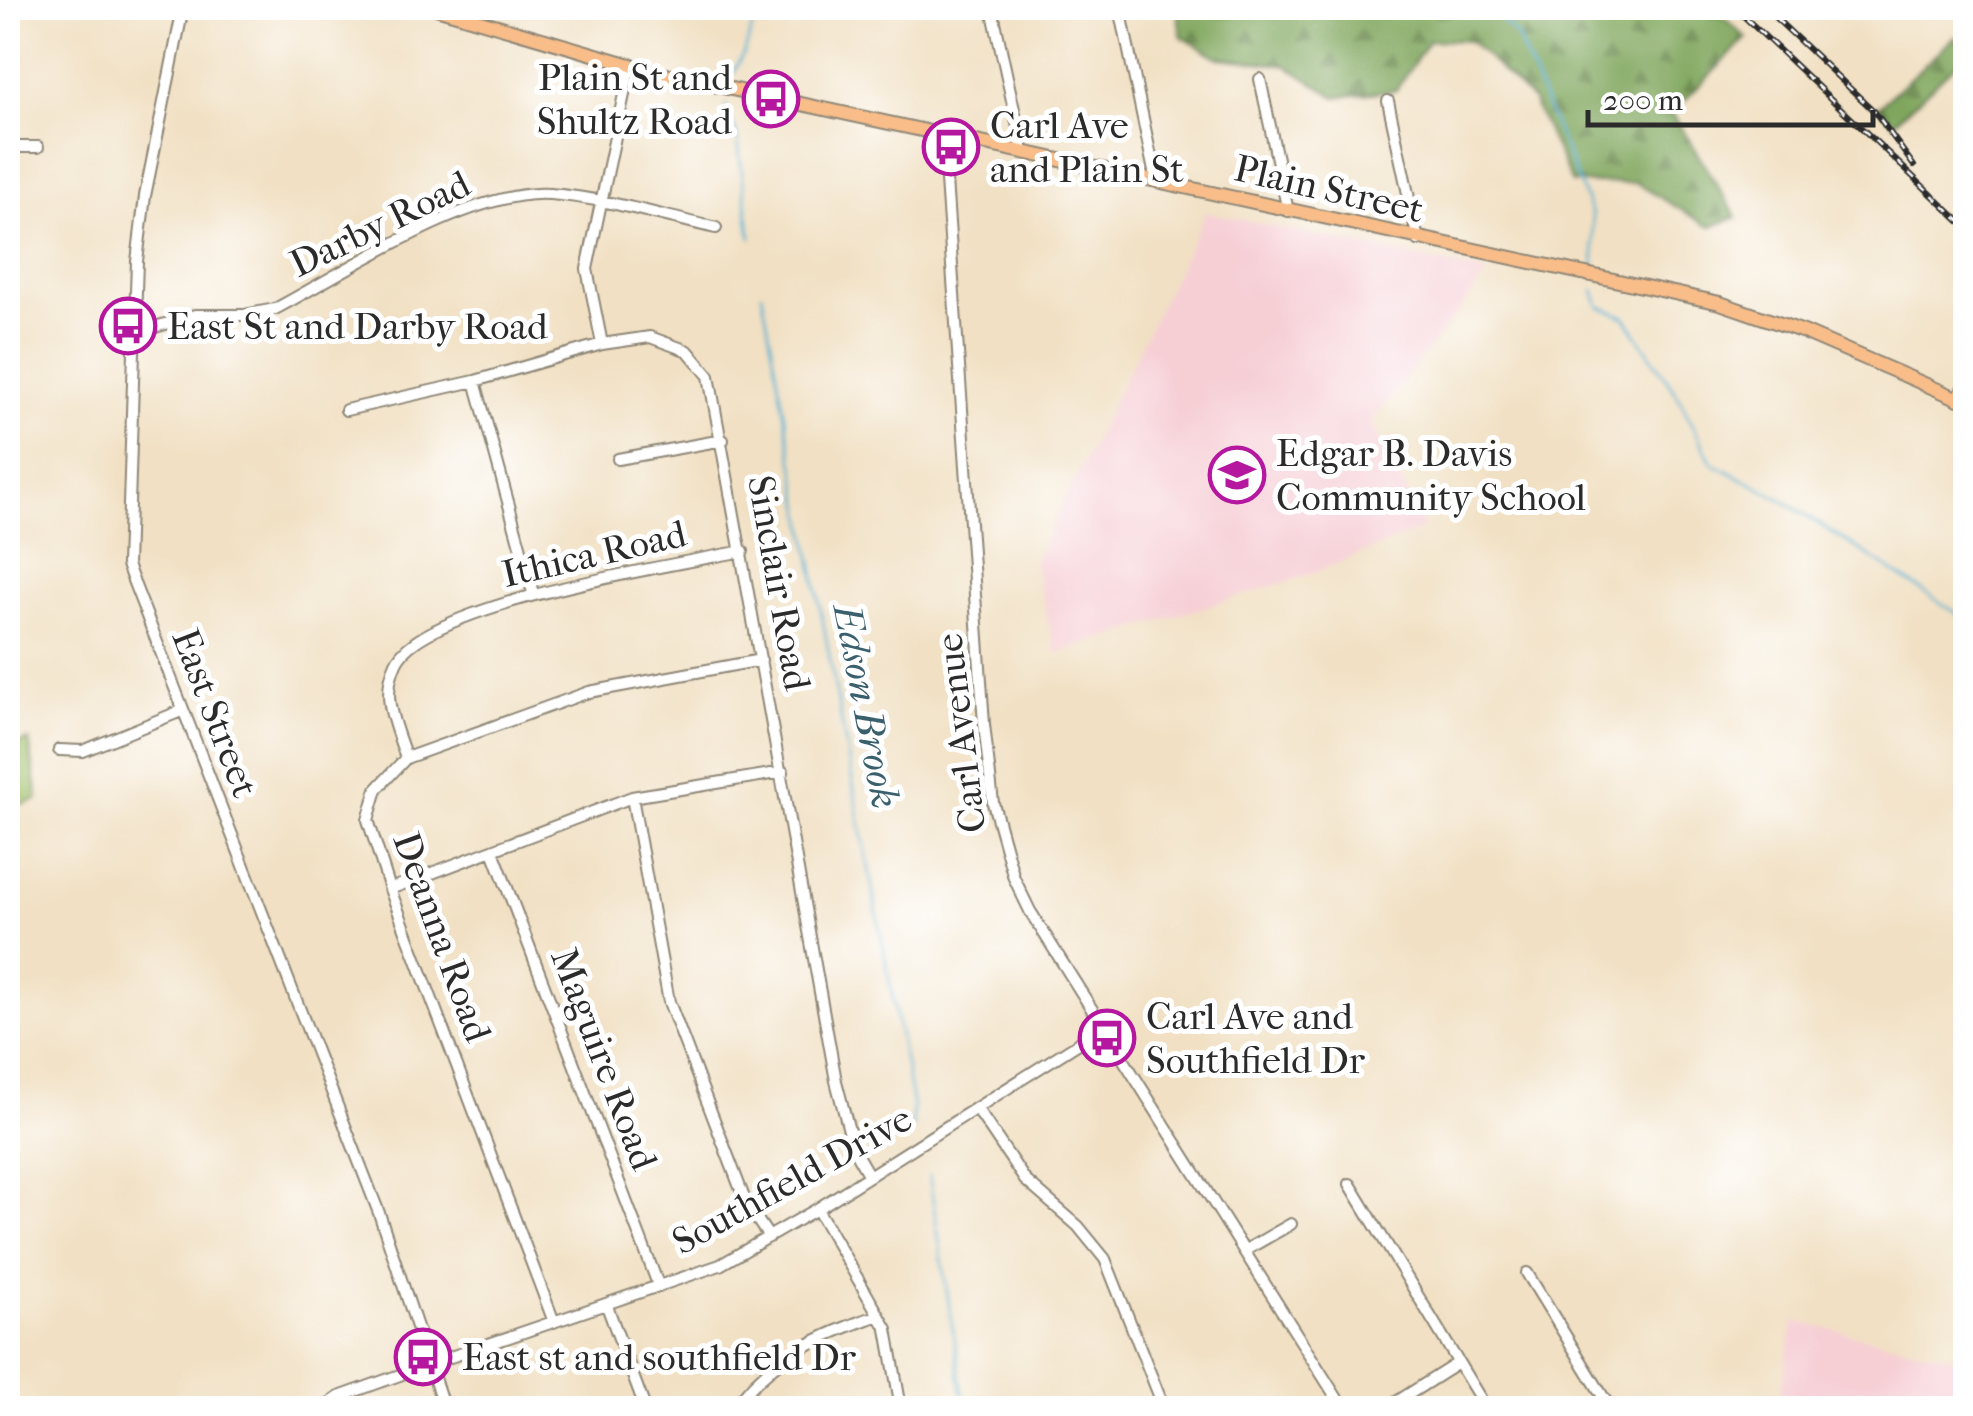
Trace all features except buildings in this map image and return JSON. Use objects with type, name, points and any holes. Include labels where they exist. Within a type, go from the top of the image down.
[{"type":"main road","name":"Plain Street","points":[[436,8],[474,14],[630,66],[1742,309],[1962,401]]},
{"type":"main road","points":[[1962,401],[1966,384]]},
{"type":"street","name":"East Street","points":[[183,8],[145,196],[132,334],[128,566],[378,1213],[444,1408]]},
{"type":"street","points":[[992,8],[1023,151]]},
{"type":"street","points":[[1120,8],[1156,182]]},
{"type":"street","points":[[602,344],[587,281],[630,66]]},
{"type":"street","points":[[1260,79],[1288,210]]},
{"type":"street","points":[[1388,101],[1418,240]]},
{"type":"street","name":"Carl Avenue","points":[[943,137],[993,803],[1014,878],[1030,911],[1343,1408]]},
{"type":"street","points":[[8,147],[38,148]]},
{"type":"street","name":"Darby Road","points":[[132,334],[195,315],[244,315],[275,309],[489,201],[550,194],[716,228]]},
{"type":"street","name":"Sinclair Road","points":[[346,410],[475,380],[602,344],[650,337],[688,350],[709,376],[724,440],[836,1082],[854,1150],[869,1176]]},
{"type":"street","points":[[475,380],[534,593]]},
{"type":"street","points":[[618,459],[724,440]]},
{"type":"street","name":"Ithica Road","points":[[406,758],[385,695],[397,658],[420,638],[534,593],[743,551]]},
{"type":"street","points":[[406,758],[589,692],[761,660]]},
{"type":"street","points":[[59,750],[83,751],[181,711]]},
{"type":"street","name":"Deanna Road","points":[[406,758],[377,789],[368,820],[554,1322]]},
{"type":"street","points":[[390,888],[632,798],[783,772]]},
{"type":"street","points":[[632,798],[669,1002],[746,1204],[769,1236]]},
{"type":"street","name":"Maguire Road","points":[[493,851],[658,1287]]},
{"type":"street","name":"Southfield Drive","points":[[322,1408],[339,1397],[430,1364],[608,1306],[720,1264],[817,1209],[1104,1027]]},
{"type":"street","points":[[977,1108],[1025,1180],[1078,1226],[1105,1259],[1164,1408]]},
{"type":"street","points":[[1350,1184],[1486,1408]]},
{"type":"street","points":[[817,1209],[887,1329],[901,1408]]},
{"type":"street","points":[[1244,1250],[1291,1224]]},
{"type":"street","points":[[1527,1273],[1610,1408]]},
{"type":"street","points":[[608,1306],[645,1408]]},
{"type":"street","points":[[736,1408],[766,1372],[831,1331],[879,1315]]},
{"type":"street","points":[[1387,1408],[1458,1363]]},
{"type":"shaded area","name":"Edgar B. Davis Community School","points":[[1206,212],[1488,273],[1371,422],[1425,528],[1309,575],[1056,653],[1034,563]]},
{"type":"shaded area","points":[[1794,1321],[1965,1360],[1965,1408],[1777,1408]]},
{"type":"green space","points":[[1176,8],[1713,8],[1747,38],[1672,113],[1737,217],[1710,227],[1636,183],[1572,183],[1532,100],[1470,41],[1429,40],[1396,90],[1335,97],[1285,65],[1219,58],[1182,37]]},
{"type":"green space","points":[[1955,37],[1965,48],[1965,56],[1893,123],[1878,107]]},
{"type":"green space","points":[[29,740],[38,799],[8,809],[8,747]]},
{"type":"waterway","name":"Edson Brook","points":[[730,78],[745,51],[758,8]]},
{"type":"waterway","points":[[1491,8],[1517,36],[1592,214],[1595,265]]},
{"type":"waterway","name":"Edson Brook","points":[[726,105],[737,135],[751,238]]},
{"type":"waterway","points":[[1594,290],[1599,306],[1625,317],[1679,398],[1712,463],[1779,498],[1966,619]]},
{"type":"waterway","name":"Edson Brook","points":[[762,293],[913,1107],[912,1128]]},
{"type":"waterway","name":"Edson Brook","points":[[929,1175],[965,1408]]},
{"type":"railway","points":[[1735,8],[1966,227]]},
{"type":"railway","points":[[1765,8],[1875,112],[1914,166]]},
{"type":"place","name":"Plain St and Shultz Road","points":[[771,99]]},
{"type":"place","name":"Carl Ave and Plain St","points":[[951,147]]},
{"type":"place","name":"East St and Darby Road","points":[[128,326]]},
{"type":"place","name":"Edgar B. Davis Community School","points":[[1237,475]]},
{"type":"place","name":"Carl Ave and Southfield Dr","points":[[1107,1038]]},
{"type":"place","name":"East st and southfield Dr","points":[[423,1357]]}]
